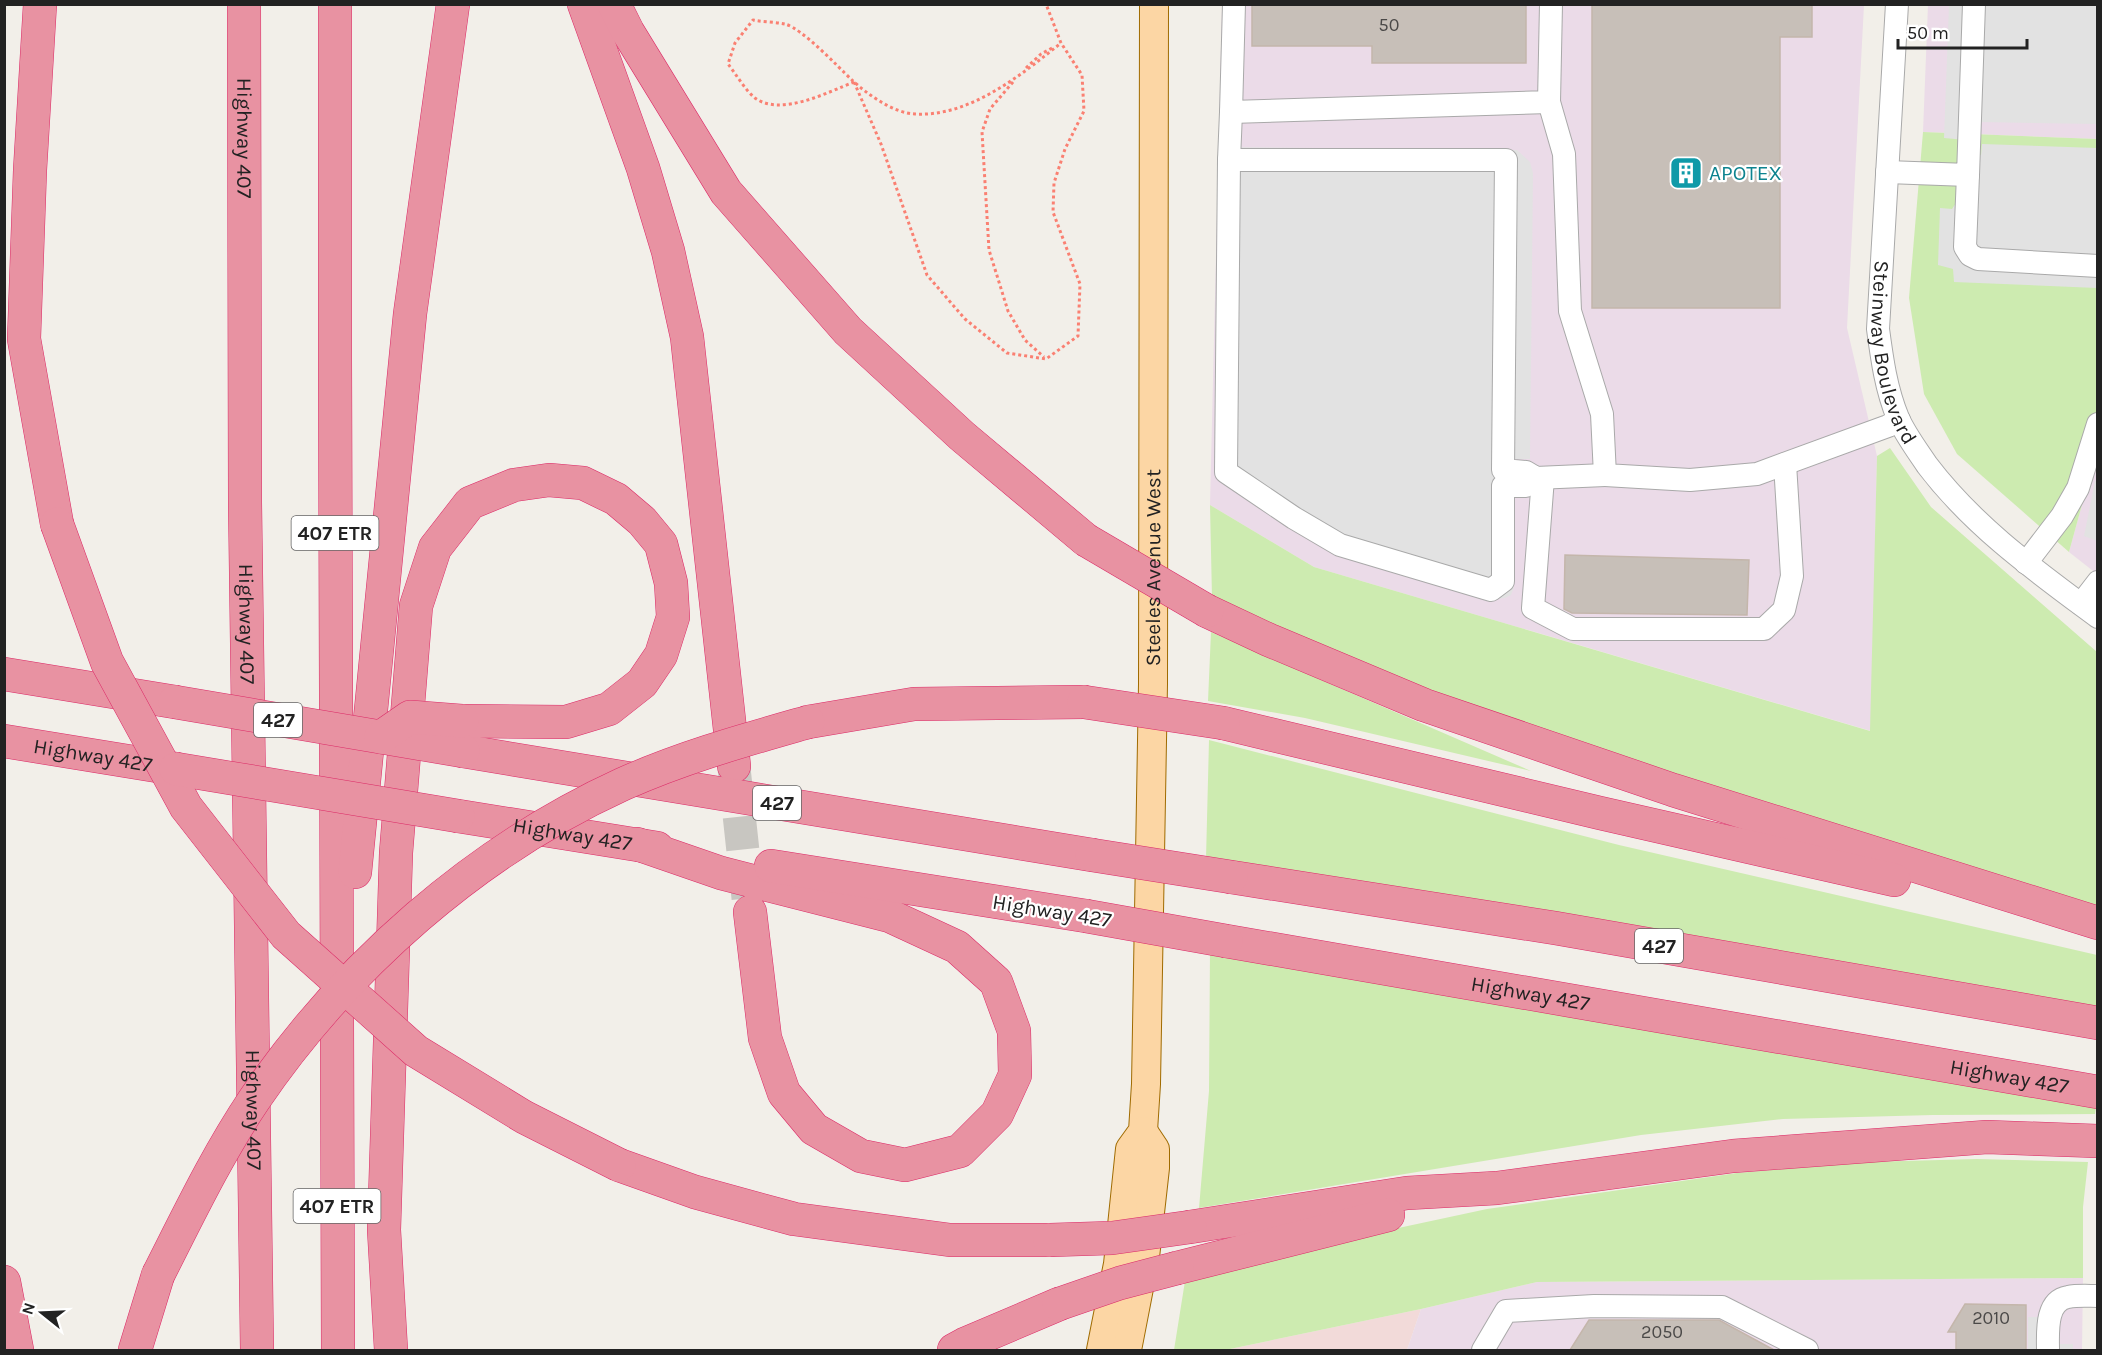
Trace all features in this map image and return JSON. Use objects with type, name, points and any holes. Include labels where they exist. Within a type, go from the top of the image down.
[{"type":"highway","points":[[40,4],[30,170],[24,339],[57,524],[107,662],[186,807],[286,935],[416,1051],[524,1117],[619,1166],[695,1192],[794,1219],[950,1240],[1112,1238],[1407,1193],[1497,1188],[1733,1156],[1987,1137],[2097,1141]]},
{"type":"highway","name":"Highway 407","points":[[244,4],[246,536],[257,1350]]},
{"type":"highway","name":"407 ETR","points":[[335,4],[338,1350]]},
{"type":"highway","points":[[337,1062],[410,314],[453,4]]},
{"type":"highway","points":[[584,4],[643,168],[668,251],[687,336],[734,765]]},
{"type":"highway","points":[[614,4],[628,32],[726,192],[848,331],[962,436],[1086,540],[1207,611],[1269,640],[1424,705],[1673,790],[2097,924]]},
{"type":"highway","points":[[391,1350],[384,1230],[396,853],[416,606],[435,548],[470,503],[514,485],[549,480],[583,483],[616,499],[642,521],[661,544],[671,583],[673,617],[661,655],[642,683],[609,710],[566,722],[462,736]]},
{"type":"highway","name":"427","points":[[4,674],[381,737],[410,717],[462,736],[1092,855],[1555,928],[2092,1022]]},
{"type":"highway","points":[[135,1350],[158,1275],[204,1185],[254,1100],[306,1030],[380,950],[446,893],[536,831],[622,785],[713,748],[808,722],[914,704],[1084,702],[1223,723],[1600,813],[2097,924]]},
{"type":"highway","name":"Highway 427","points":[[4,741],[1086,916],[2097,1092]]},
{"type":"highway","points":[[637,844],[721,873],[890,916],[957,947],[996,982],[1014,1031],[1015,1074],[997,1114],[960,1151],[905,1165],[861,1156],[814,1129],[784,1094],[765,1038],[750,912]]},
{"type":"highway","points":[[954,1350],[1059,1304],[1120,1283],[1497,1188]]},
{"type":"highway","points":[[4,1281],[17,1350]]},
{"type":"main road","name":"Steeles Avenue West","points":[[1101,1350],[1118,1264],[1130,1149],[1143,1131],[1146,1084],[1153,684],[1154,4]]},
{"type":"main road","name":"Steeles Avenue West","points":[[1127,1350],[1145,1257],[1155,1168],[1155,1149],[1143,1131]]},
{"type":"street","points":[[1234,4],[1229,160],[1226,472],[1294,518],[1340,545],[1491,590],[1503,581],[1503,486],[1526,486],[1540,478]]},
{"type":"street","points":[[1551,4],[1549,102],[1564,154],[1570,311],[1602,414],[1605,475]]},
{"type":"street","name":"Steinway Boulevard","points":[[1897,4],[1878,329],[1884,371],[1899,420],[1919,453],[1945,488],[1977,521],[2026,563],[2089,611]]},
{"type":"street","points":[[1974,4],[1965,247],[1970,255],[1978,259],[2097,266]]},
{"type":"street","points":[[1231,112],[1549,102]]},
{"type":"street","points":[[1229,160],[1506,160],[1503,470],[1526,472],[1540,478],[1605,475],[1690,480],[1757,474],[1899,420]]},
{"type":"street","points":[[1887,172],[1968,174]]},
{"type":"street","points":[[2026,563],[2062,516],[2078,488],[2097,424]]},
{"type":"street","points":[[1540,478],[1533,608],[1573,629],[1764,629],[1784,610],[1792,576],[1785,464]]},
{"type":"street","points":[[2089,611],[2097,582]]},
{"type":"street","points":[[2048,1350],[2048,1322],[2056,1304],[2066,1297],[2097,1296]]},
{"type":"street","points":[[1483,1350],[1506,1311],[1594,1306],[1722,1307],[1807,1350]]},
{"type":"path","points":[[854,82],[881,144],[927,275],[965,319],[1007,353],[1046,358],[1078,336],[1080,284],[1053,212],[1053,202],[1054,183],[1065,149],[1084,111],[1082,75],[1061,43],[1047,4]]},
{"type":"path","points":[[854,82],[800,103],[778,106],[756,98],[728,64],[735,43],[753,20],[786,25],[820,49],[854,82],[891,107],[915,114],[956,110],[1016,79]]},
{"type":"path","points":[[1046,358],[1025,340],[1008,311],[989,250],[982,132],[990,109],[1016,79],[1041,54],[1061,43]]},
{"type":"shaded area","points":[[1222,5],[1864,5],[1847,328],[1877,456],[1871,731],[1314,567],[1210,505]]},
{"type":"shaded area","points":[[1928,5],[2097,5],[2097,139],[1923,132]]},
{"type":"shaded area","points":[[1949,5],[2097,5],[2097,124],[1979,122],[1977,141],[1944,138]]},
{"type":"shaded area","points":[[1982,144],[2097,148],[2097,288],[1954,282],[1953,269],[1938,265],[1940,208],[1952,209],[1956,203],[1963,153],[1981,155]]},
{"type":"shaded area","points":[[1222,147],[1517,150],[1530,162],[1533,173],[1530,459],[1515,459],[1514,587],[1511,595],[1497,599],[1320,544],[1220,482]]},
{"type":"shaded area","points":[[2097,450],[2097,574],[2069,552]]},
{"type":"shaded area","points":[[2095,481],[2098,482],[2097,541],[2084,536]]},
{"type":"shaded area","points":[[2083,1278],[2082,1350],[1407,1350],[1421,1309],[1537,1282]]},
{"type":"shaded area","points":[[1421,1309],[1407,1350],[1225,1350]]},
{"type":"shaded area","points":[[2028,1317],[2057,1317],[2057,1344],[2073,1344],[2073,1350],[2028,1350]]},
{"type":"green space","points":[[1923,132],[2097,139],[2097,450],[2069,552],[1957,454],[1924,394],[1909,298]]},
{"type":"green space","points":[[1890,448],[1931,507],[2097,652],[2097,907],[1830,825],[1423,691],[1212,598],[1210,505],[1314,567],[1870,731],[1877,456]]},
{"type":"green space","points":[[1211,632],[1531,771],[1305,718],[1208,701]]},
{"type":"green space","points":[[1209,740],[1619,845],[2097,955],[2097,1010],[1206,859]]},
{"type":"green space","points":[[1210,951],[2097,1100],[2095,1114],[1783,1119],[1641,1135],[1199,1208],[1209,1091]]},
{"type":"green space","points":[[1977,1159],[2088,1162],[2083,1207],[2083,1278],[1537,1282],[1225,1350],[1174,1350],[1185,1281],[1375,1233],[1487,1209],[1737,1173],[1867,1162]]},
{"type":"building","points":[[1252,4],[1526,4],[1526,63],[1372,63],[1372,46],[1252,46]]},
{"type":"building","name":"APOTEX","points":[[1592,4],[1812,4],[1812,37],[1780,37],[1780,308],[1592,308]]},
{"type":"building","points":[[1565,555],[1749,560],[1747,615],[1572,613],[1564,609]]},
{"type":"building","points":[[1965,1304],[2026,1305],[2026,1350],[1956,1350],[1956,1332],[1948,1332]]},
{"type":"building","points":[[1589,1320],[1719,1320],[1774,1350],[1570,1350]]},
{"type":"tunnel","points":[[734,768],[749,907]]},
{"type":"place","name":"APOTEX","points":[[1686,173]]}]
